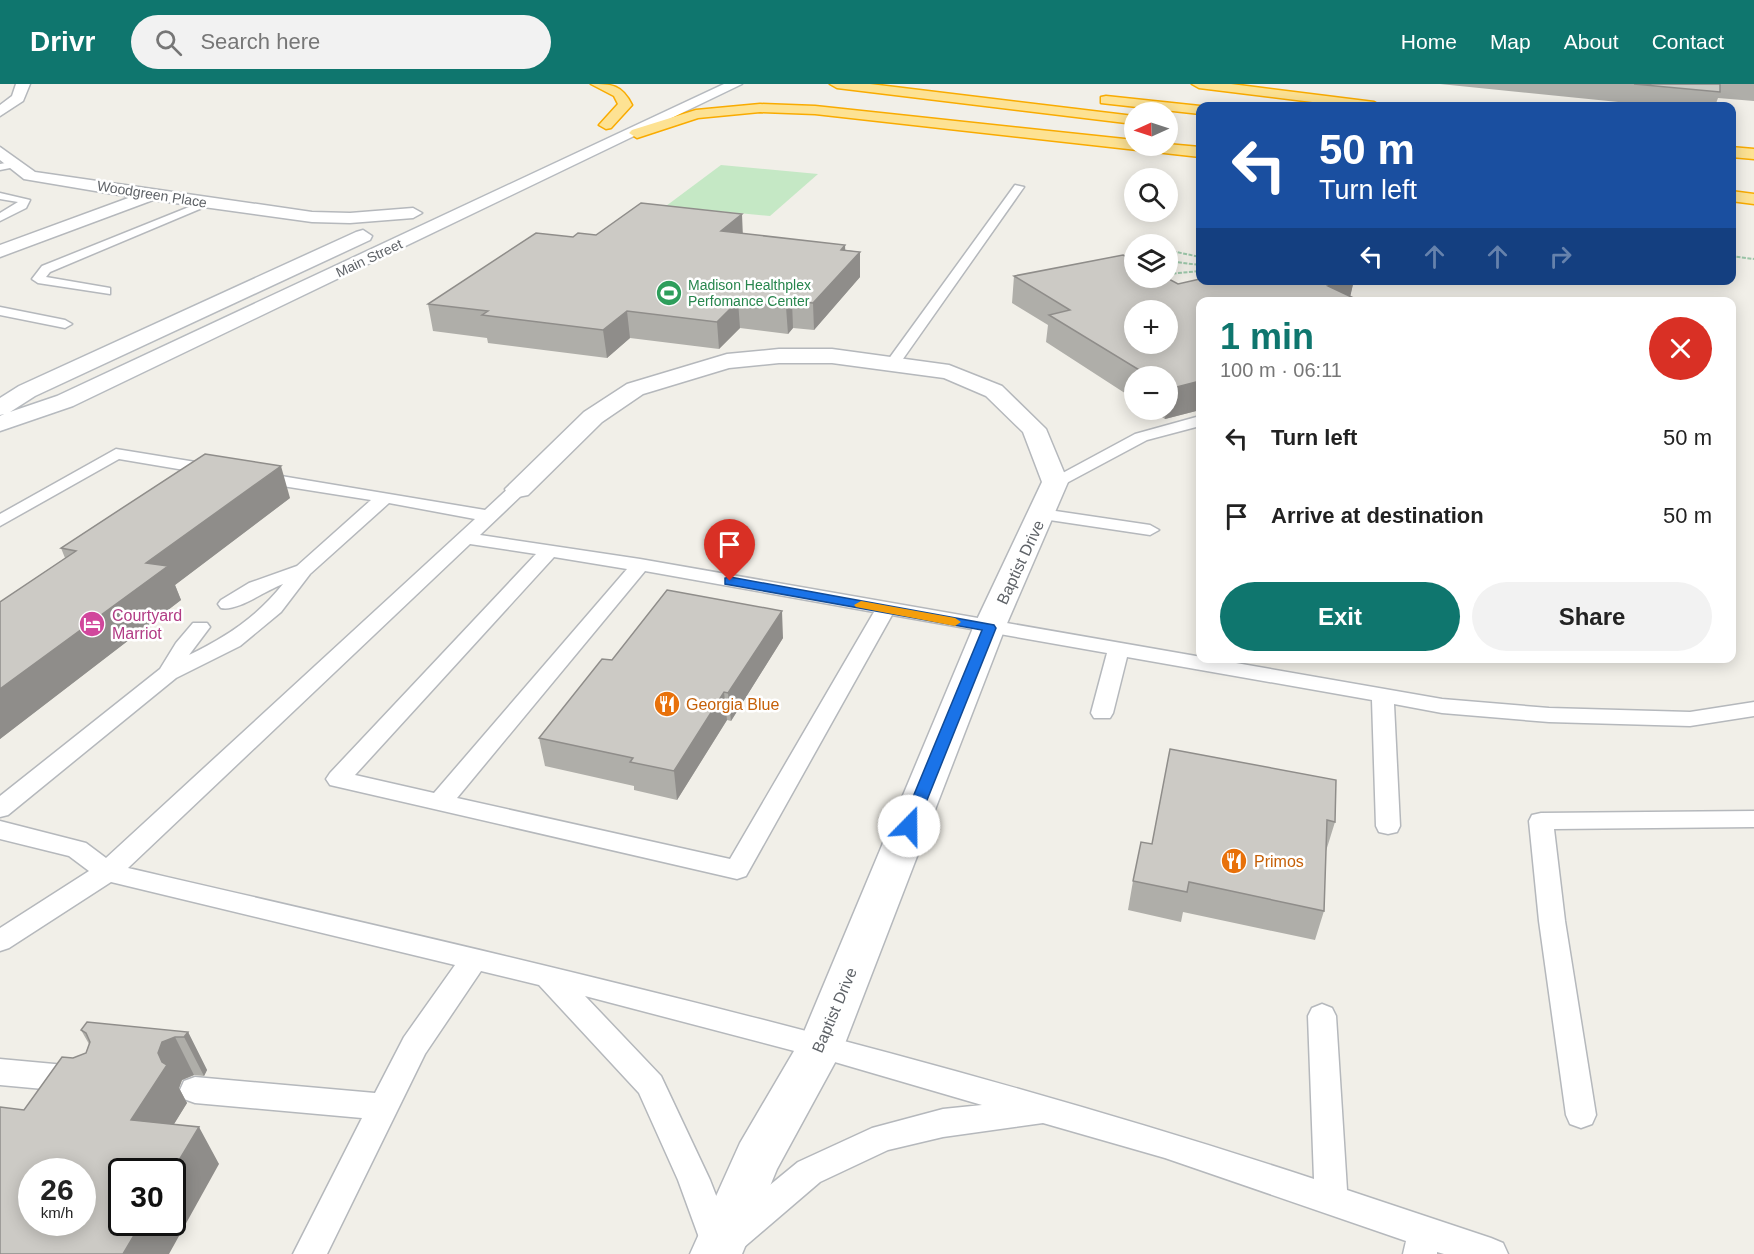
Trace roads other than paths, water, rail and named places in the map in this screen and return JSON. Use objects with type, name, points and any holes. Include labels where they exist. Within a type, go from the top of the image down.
[{"type":"highway","points":[[598,84],[620,94],[625,105],[606,125]]},
{"type":"highway","points":[[837,84],[1124,119]]},
{"type":"highway","points":[[1199,84],[1342,102]]},
{"type":"highway","points":[[798,94],[848,110],[891,119]]},
{"type":"highway","points":[[1096,99],[1196,110]]},
{"type":"highway","points":[[637,132],[696,114],[760,108],[891,119],[1124,144]]},
{"type":"highway","points":[[1178,150],[1196,152]]},
{"type":"highway","points":[[1736,152],[1754,154]]},
{"type":"highway","points":[[1736,197],[1754,199]]},
{"type":"highway","points":[[1736,213],[1754,215]]},
{"type":"street","points":[[0,112],[18,98],[23,84]]},
{"type":"street","points":[[585,135],[694,84]]},
{"type":"street","name":"Main Street","points":[[0,424],[65,401],[735,84]]},
{"type":"street","name":"Woodgreen Place","points":[[0,152],[8,165],[30,176],[151,195],[312,217],[350,218],[413,213]]},
{"type":"street","points":[[0,251],[151,195]]},
{"type":"street","name":"Main Street","points":[[0,408],[27,391],[434,203]]},
{"type":"street","name":"Woodgreen Place","points":[[312,217],[342,230],[346,236],[345,244]]},
{"type":"street","points":[[518,489],[593,417],[635,389],[676,374],[727,362],[779,356],[832,356],[949,372],[994,391],[1034,429],[1055,482]]},
{"type":"street","name":"Baptist Drive","points":[[717,1250],[757,1159],[821,1046],[989,628],[1055,482]]},
{"type":"lane","points":[[893,363],[1019,187]]},
{"type":"lane","points":[[0,196],[25,200],[22,206],[0,218]]},
{"type":"lane","points":[[105,291],[38,279],[46,269],[208,203]]},
{"type":"lane","points":[[0,311],[65,324]]},
{"type":"lane","points":[[1055,482],[1141,437],[1196,422]]},
{"type":"lane","points":[[0,521],[116,454],[385,497],[488,516]]},
{"type":"lane","points":[[0,941],[107,872],[518,489]]},
{"type":"lane","points":[[0,809],[169,674],[233,642],[274,608],[303,570],[385,497]]},
{"type":"lane","points":[[1042,514],[1150,530]]},
{"type":"lane","points":[[466,538],[640,565],[1442,706],[1549,715],[1690,719],[1754,708]]},
{"type":"lane","points":[[550,551],[338,779],[737,870],[886,609]]},
{"type":"lane","points":[[440,802],[640,565]]},
{"type":"lane","points":[[228,604],[256,587],[303,570]]},
{"type":"lane","points":[[169,674],[183,647],[200,627]]},
{"type":"lane","points":[[1102,714],[1118,650]]},
{"type":"lane","points":[[1383,695],[1388,826]]},
{"type":"lane","points":[[1581,1115],[1552,921],[1541,821],[1754,819]]},
{"type":"lane","points":[[0,830],[77,849],[107,872],[548,975],[821,1046],[1048,1110],[1165,1144],[1331,1200],[1422,1243],[1491,1254]]},
{"type":"lane","points":[[310,1254],[414,1046],[474,959]]},
{"type":"lane","points":[[548,975],[650,1085],[694,1180],[717,1250],[808,1172],[883,1138],[943,1123],[1048,1110]]},
{"type":"lane","points":[[1322,1016],[1331,1200]]},
{"type":"lane","points":[[0,1072],[95,1081]]},
{"type":"lane","points":[[195,1090],[384,1107]]},
{"type":"place","name":"Madison Healthplex Perfomance Center","points":[[669,293]]},
{"type":"place","name":"Courtyard Marriot","points":[[92,624]]},
{"type":"place","name":"Georgia Blue","points":[[667,704]]},
{"type":"place","name":"Primos","points":[[1234,861]]}]
